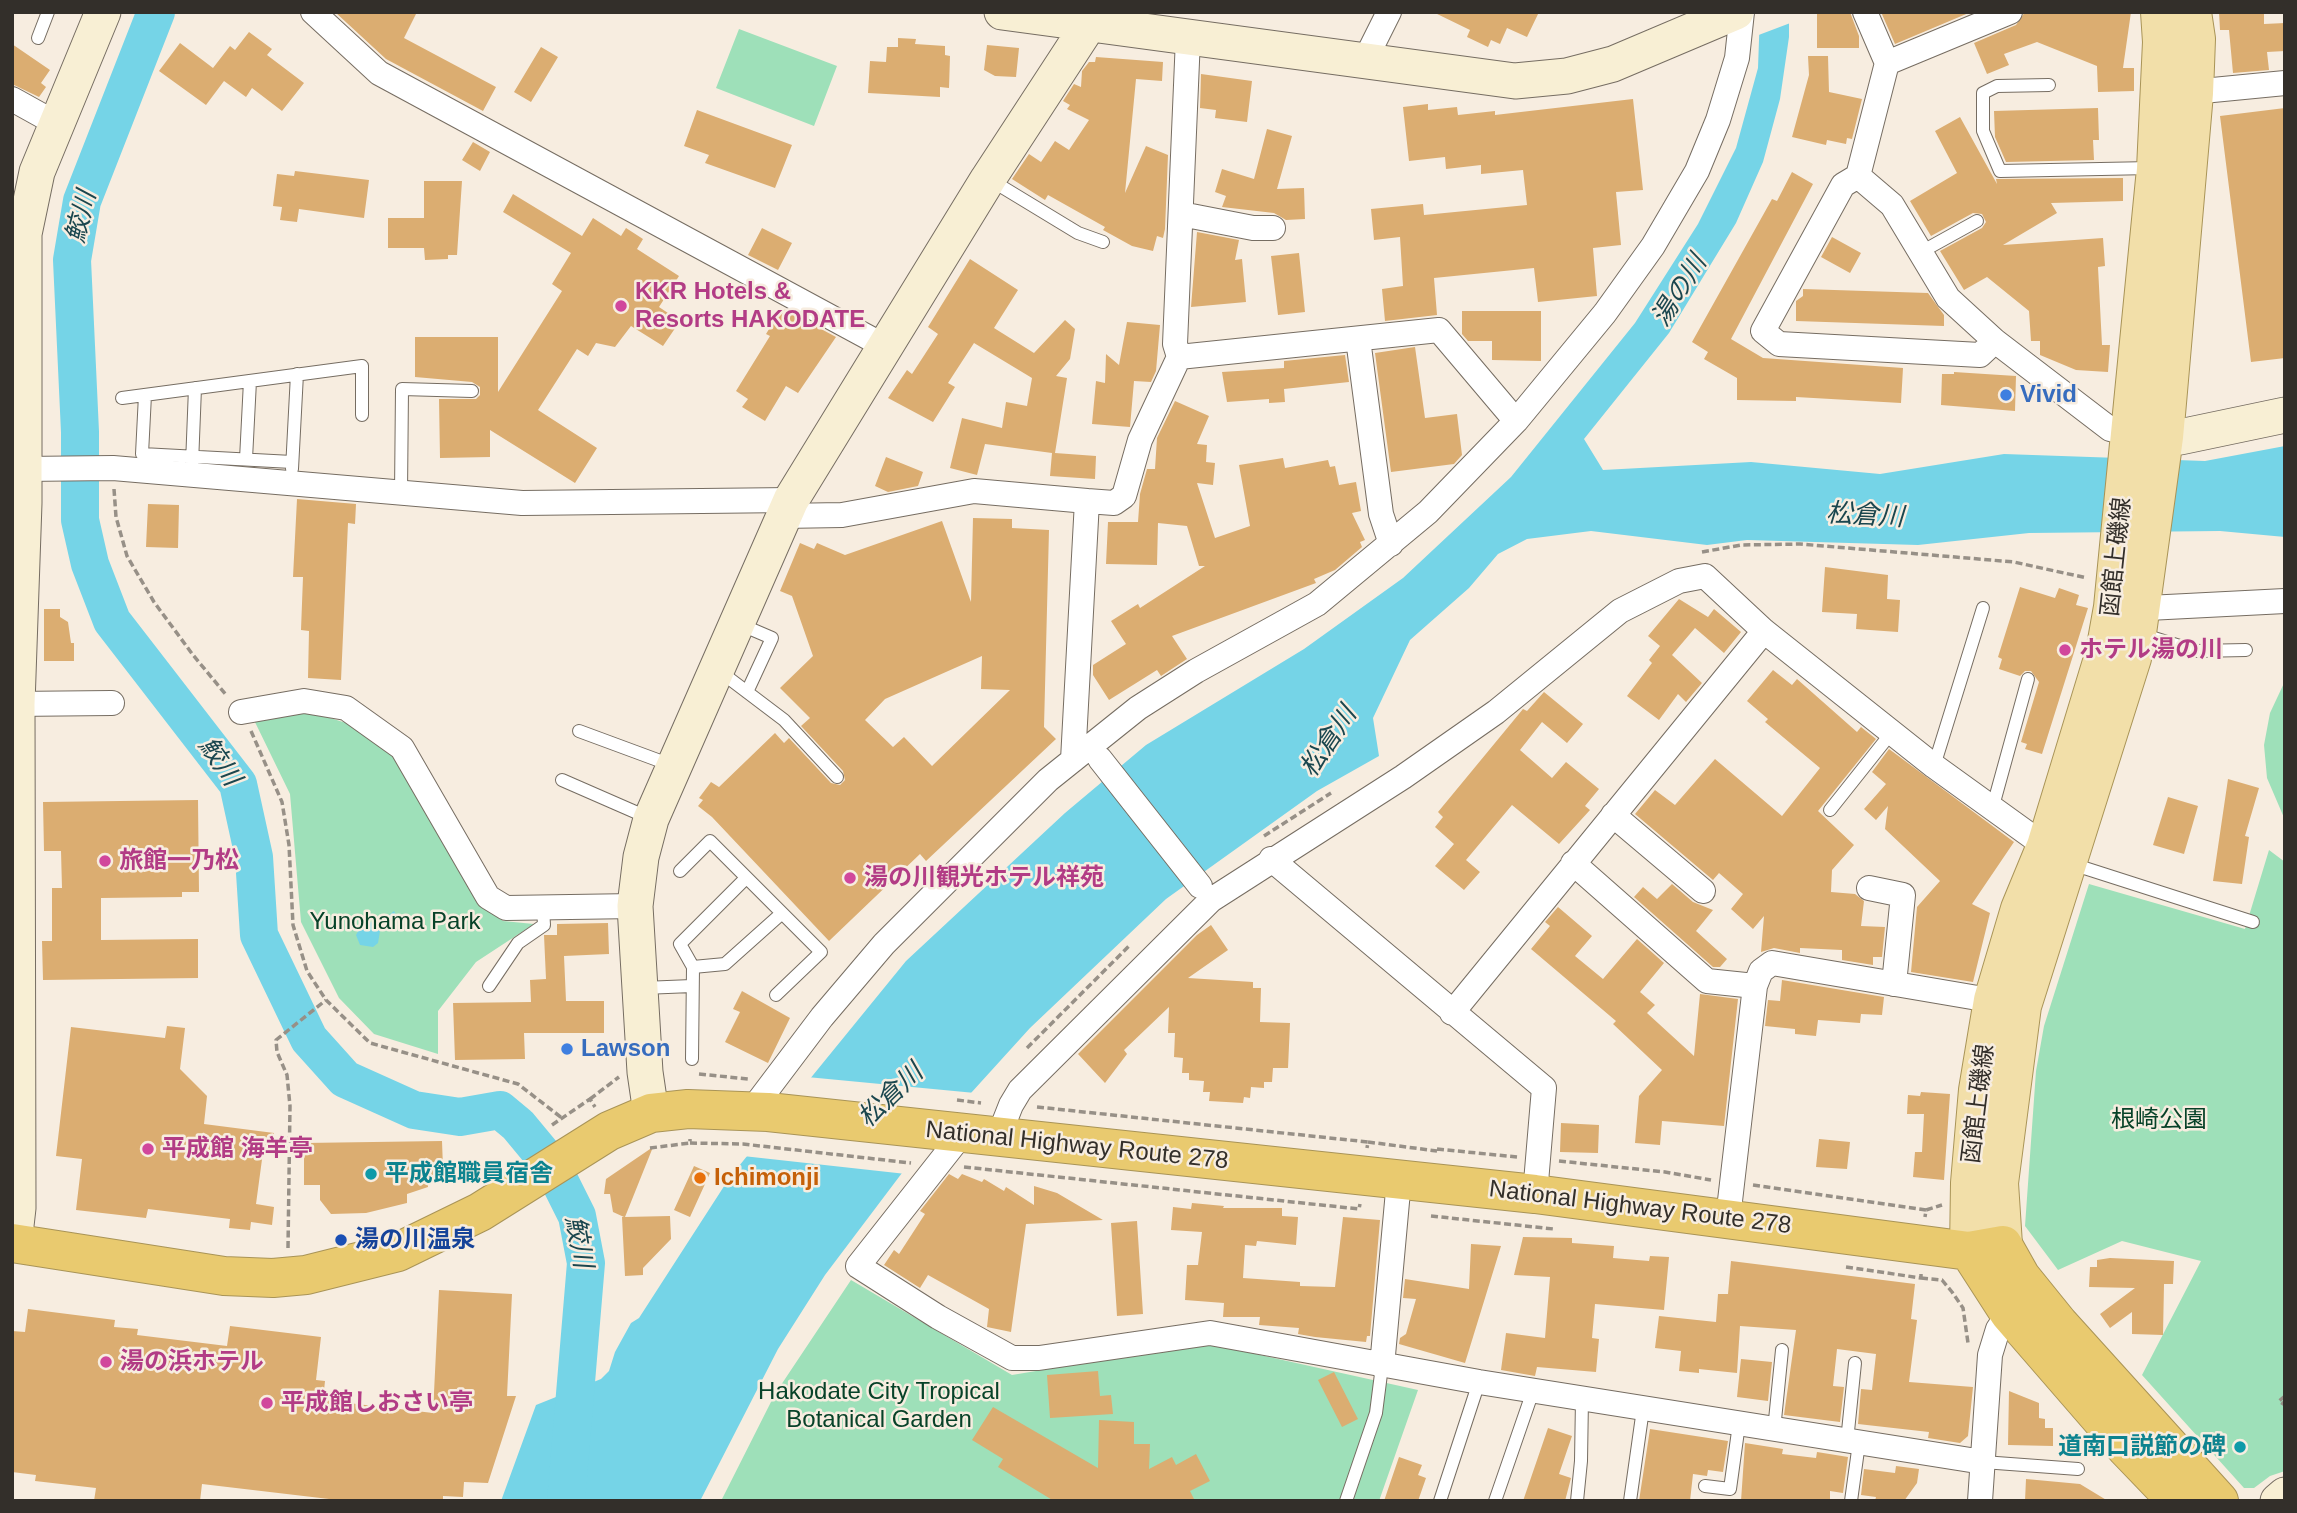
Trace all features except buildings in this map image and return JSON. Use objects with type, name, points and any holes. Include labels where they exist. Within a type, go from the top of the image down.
[{"type":"highway","name":"National Highway Route 278","points":[[13,1243],[224,1276],[306,1275],[398,1252],[480,1212],[521,1186],[562,1139],[609,1131],[651,1113],[688,1109],[754,1123],[965,1134],[1535,1194],[1986,1248]]},
{"type":"highway","points":[[1986,1248],[2009,1313],[2126,1448],[2177,1501]]},
{"type":"highway","points":[[1986,1248],[2021,1277],[2059,1324],[2220,1501]]},
{"type":"main road","name":"函館上磯線","points":[[1986,1248],[1970,1183],[1978,1090],[2007,1003],[2020,909],[2057,854],[2105,652],[2131,600],[2177,93],[2160,12]]},
{"type":"main road","name":"函館上磯線","points":[[2146,446],[2155,169],[2196,39],[2192,12]]},
{"type":"street","points":[[13,1243],[18,1208],[15,704],[18,503],[36,469],[18,323],[24,234],[27,209],[37,172],[103,12]]},
{"type":"street","points":[[313,12],[379,73],[886,347]]},
{"type":"street","points":[[1002,12],[1092,18],[1188,38],[1515,81],[1567,76],[1613,64],[1736,12]]},
{"type":"street","points":[[1364,62],[1389,12]]},
{"type":"street","points":[[754,1123],[822,1017],[884,944],[1048,780],[1138,708],[1196,671],[1317,604],[1428,512],[1516,421],[1605,313],[1653,246],[1697,171],[1718,120],[1737,58],[1742,12]]},
{"type":"street","points":[[1865,12],[1887,64],[1858,176],[1843,185],[1763,331],[1779,344],[1980,355],[1995,341]]},
{"type":"street","points":[[1887,64],[2010,12]]},
{"type":"street","points":[[651,1113],[639,988],[635,906],[640,857],[652,819],[786,508],[1092,18]]},
{"type":"street","points":[[36,469],[192,466],[292,473],[401,493],[522,503],[786,508],[842,515],[974,491],[1114,503],[1124,496],[1140,440],[1179,357],[1175,344],[1188,38]]},
{"type":"street","points":[[2177,93],[2285,83]]},
{"type":"street","points":[[12,99],[57,124]]},
{"type":"street","points":[[1858,176],[1892,205],[1948,298],[1995,341],[2110,429],[2146,446],[2285,415]]},
{"type":"street","points":[[1181,214],[1253,228],[1273,228]]},
{"type":"street","points":[[1179,357],[1439,330],[1516,421]]},
{"type":"street","points":[[1357,339],[1379,501],[1391,544]]},
{"type":"street","points":[[1073,760],[1087,501]]},
{"type":"street","points":[[1983,1462],[1382,1366],[1210,1333],[1039,1357],[1012,1357],[938,1317],[858,1266],[965,1134],[1020,1090],[1211,900],[1271,859],[1403,777],[1496,712],[1620,611],[1679,581],[1705,576],[1764,631],[1934,766],[2057,854]]},
{"type":"street","points":[[2131,600],[2285,601]]},
{"type":"street","points":[[1452,1013],[1764,631]]},
{"type":"street","points":[[241,712],[304,701],[346,708],[402,748],[488,897],[506,908],[635,906]]},
{"type":"street","points":[[15,704],[112,703]]},
{"type":"street","points":[[1102,762],[1198,884]]},
{"type":"street","points":[[1613,815],[1703,891]]},
{"type":"street","points":[[1271,859],[1544,1088],[1535,1194]]},
{"type":"street","points":[[1573,863],[1707,981],[1755,986]]},
{"type":"street","points":[[1869,888],[1902,895],[1894,984]]},
{"type":"street","points":[[1728,1217],[1755,986],[1761,971],[1772,963],[2007,1003]]},
{"type":"street","points":[[1381,1179],[1382,1366]]},
{"type":"street","points":[[1980,1501],[1990,1355],[1998,1329],[2009,1313]]},
{"type":"street","points":[[2278,1501],[2285,1495]]},
{"type":"lane","points":[[38,38],[48,12]]},
{"type":"lane","points":[[2049,85],[1997,86],[1983,93],[1983,131],[2000,171],[2155,169]]},
{"type":"lane","points":[[989,179],[1078,233],[1103,242]]},
{"type":"lane","points":[[1921,252],[1977,221]]},
{"type":"lane","points":[[122,398],[362,366],[362,415]]},
{"type":"lane","points":[[145,395],[142,454],[192,466],[246,459],[292,473],[297,374]]},
{"type":"lane","points":[[246,459],[250,381]]},
{"type":"lane","points":[[192,466],[195,388]]},
{"type":"lane","points":[[401,493],[402,389],[472,391]]},
{"type":"lane","points":[[2131,600],[2196,651],[2246,650]]},
{"type":"lane","points":[[1934,766],[1983,608]]},
{"type":"lane","points":[[737,623],[772,638],[747,692]]},
{"type":"lane","points":[[715,669],[784,720],[837,777]]},
{"type":"lane","points":[[1993,806],[2028,679]]},
{"type":"lane","points":[[579,731],[675,766]]},
{"type":"lane","points":[[1830,810],[1892,732]]},
{"type":"lane","points":[[562,780],[652,819]]},
{"type":"lane","points":[[680,871],[710,841],[821,952],[776,995]]},
{"type":"lane","points":[[2057,854],[2253,922]]},
{"type":"lane","points":[[692,1059],[693,967],[680,944],[746,878]]},
{"type":"lane","points":[[489,986],[518,943],[544,925],[544,908]]},
{"type":"lane","points":[[693,967],[724,964],[781,914]]},
{"type":"lane","points":[[639,988],[692,986]]},
{"type":"lane","points":[[1774,1430],[1782,1350]]},
{"type":"lane","points":[[1851,1501],[1854,1363]]},
{"type":"lane","points":[[1346,1501],[1376,1413],[1382,1366]]},
{"type":"lane","points":[[1440,1501],[1479,1382]]},
{"type":"lane","points":[[1495,1501],[1533,1391]]},
{"type":"lane","points":[[1577,1501],[1582,1399]]},
{"type":"lane","points":[[1630,1501],[1643,1409]]},
{"type":"lane","points":[[1705,1486],[1730,1489],[1739,1424]]},
{"type":"lane","points":[[1983,1462],[2078,1469]]},
{"type":"path","points":[[109,468],[116,517],[127,556],[185,645],[241,712],[282,802],[289,845],[293,925],[307,971],[326,1000],[370,1043],[518,1084],[562,1118],[562,1139]]},
{"type":"path","points":[[286,1277],[290,1106],[287,1075],[277,1052],[276,1041],[326,1000]]},
{"type":"path","points":[[690,1143],[754,1123],[965,1134],[1368,1142],[1381,1179],[1359,1209],[965,1134]]},
{"type":"path","points":[[2285,1396],[2279,1401],[2285,1405]]},
{"type":"green space","points":[[739,29],[837,66],[814,126],[716,88]]},
{"type":"green space","points":[[2285,681],[2285,820],[2267,778],[2264,745],[2270,713]]},
{"type":"green space","name":"Yunohama Park","points":[[311,712],[359,727],[398,760],[479,901],[503,921],[534,924],[476,962],[438,1011],[438,1054],[374,1034],[339,998],[301,922],[290,794],[253,718]]},
{"type":"green space","name":"根崎公園","points":[[2269,850],[2285,862],[2285,1471],[2270,1476],[2254,1488],[2244,1488],[2142,1375],[2201,1261],[2122,1241],[2058,1270],[2025,1226],[2036,1071],[2044,1026],[2089,884],[2245,929]]},
{"type":"green space","name":"Hakodate City Tropical Botanical Garden","points":[[851,1280],[1012,1375],[1186,1346],[1215,1345],[1418,1390],[1379,1501],[721,1501],[775,1394]]},
{"type":"water","points":[[1760,12],[1789,12],[1789,37],[1780,99],[1763,162],[1736,223],[1669,333],[1584,439],[1603,470],[1751,462],[1880,474],[2004,454],[2205,461],[2285,446],[2285,537],[2220,531],[2029,533],[1918,545],[1747,540],[1707,545],[1591,531],[1527,539],[1498,554],[1469,588],[1410,640],[1373,718],[1379,756],[1317,791],[1166,899],[1030,1028],[905,1169],[825,1275],[778,1349],[700,1501],[501,1501],[536,1405],[601,1379],[609,1371],[615,1352],[631,1323],[639,1318],[730,1177],[906,961],[1065,813],[1146,745],[1304,649],[1403,578],[1511,477],[1635,323],[1698,224],[1736,148],[1758,68]]},
{"type":"water","points":[[394,911],[396,915],[380,931],[378,943],[373,947],[360,945],[356,935],[362,924],[383,920]]},
{"type":"pier","points":[[1757,12],[1792,12],[1793,22],[1756,36]]},
{"type":"pier","points":[[807,1077],[975,1093],[906,1174],[743,1156]]},
{"type":"waterway","name":"鮫川","points":[[156,12],[82,201],[72,260],[80,432],[80,520],[90,564],[112,621],[238,784],[254,857],[259,935],[309,1039],[345,1079],[414,1110],[460,1117],[500,1110],[518,1125],[552,1166],[577,1216],[586,1263],[566,1501]]},
{"type":"place","name":"KKR Hotels & Resorts HAKODATE","points":[[621,306]]},
{"type":"place","name":"Vivid","points":[[2006,395]]},
{"type":"place","name":"ホテル湯の川","points":[[2065,650]]},
{"type":"place","name":"旅館一乃松","points":[[105,861]]},
{"type":"place","name":"湯の川観光ホテル祥苑","points":[[850,878]]},
{"type":"place","name":"Lawson","points":[[567,1049]]},
{"type":"place","name":"平成館 海羊亭","points":[[148,1149]]},
{"type":"place","name":"平成館職員宿舎","points":[[371,1174]]},
{"type":"place","name":"Ichimonji","points":[[700,1178]]},
{"type":"place","name":"湯の川温泉","points":[[341,1240]]},
{"type":"place","name":"湯の浜ホテル","points":[[106,1362]]},
{"type":"place","name":"平成館しおさい亭","points":[[267,1403]]},
{"type":"place","name":"道南口説節の碑","points":[[2240,1447]]},
{"type":"water label","name":"湯の川","points":[[1680,291]]},
{"type":"water label","name":"松倉川","points":[[1865,516]]},
{"type":"water label","name":"松倉川","points":[[1329,742]]},
{"type":"water label","name":"松倉川","points":[[891,1096]]}]
